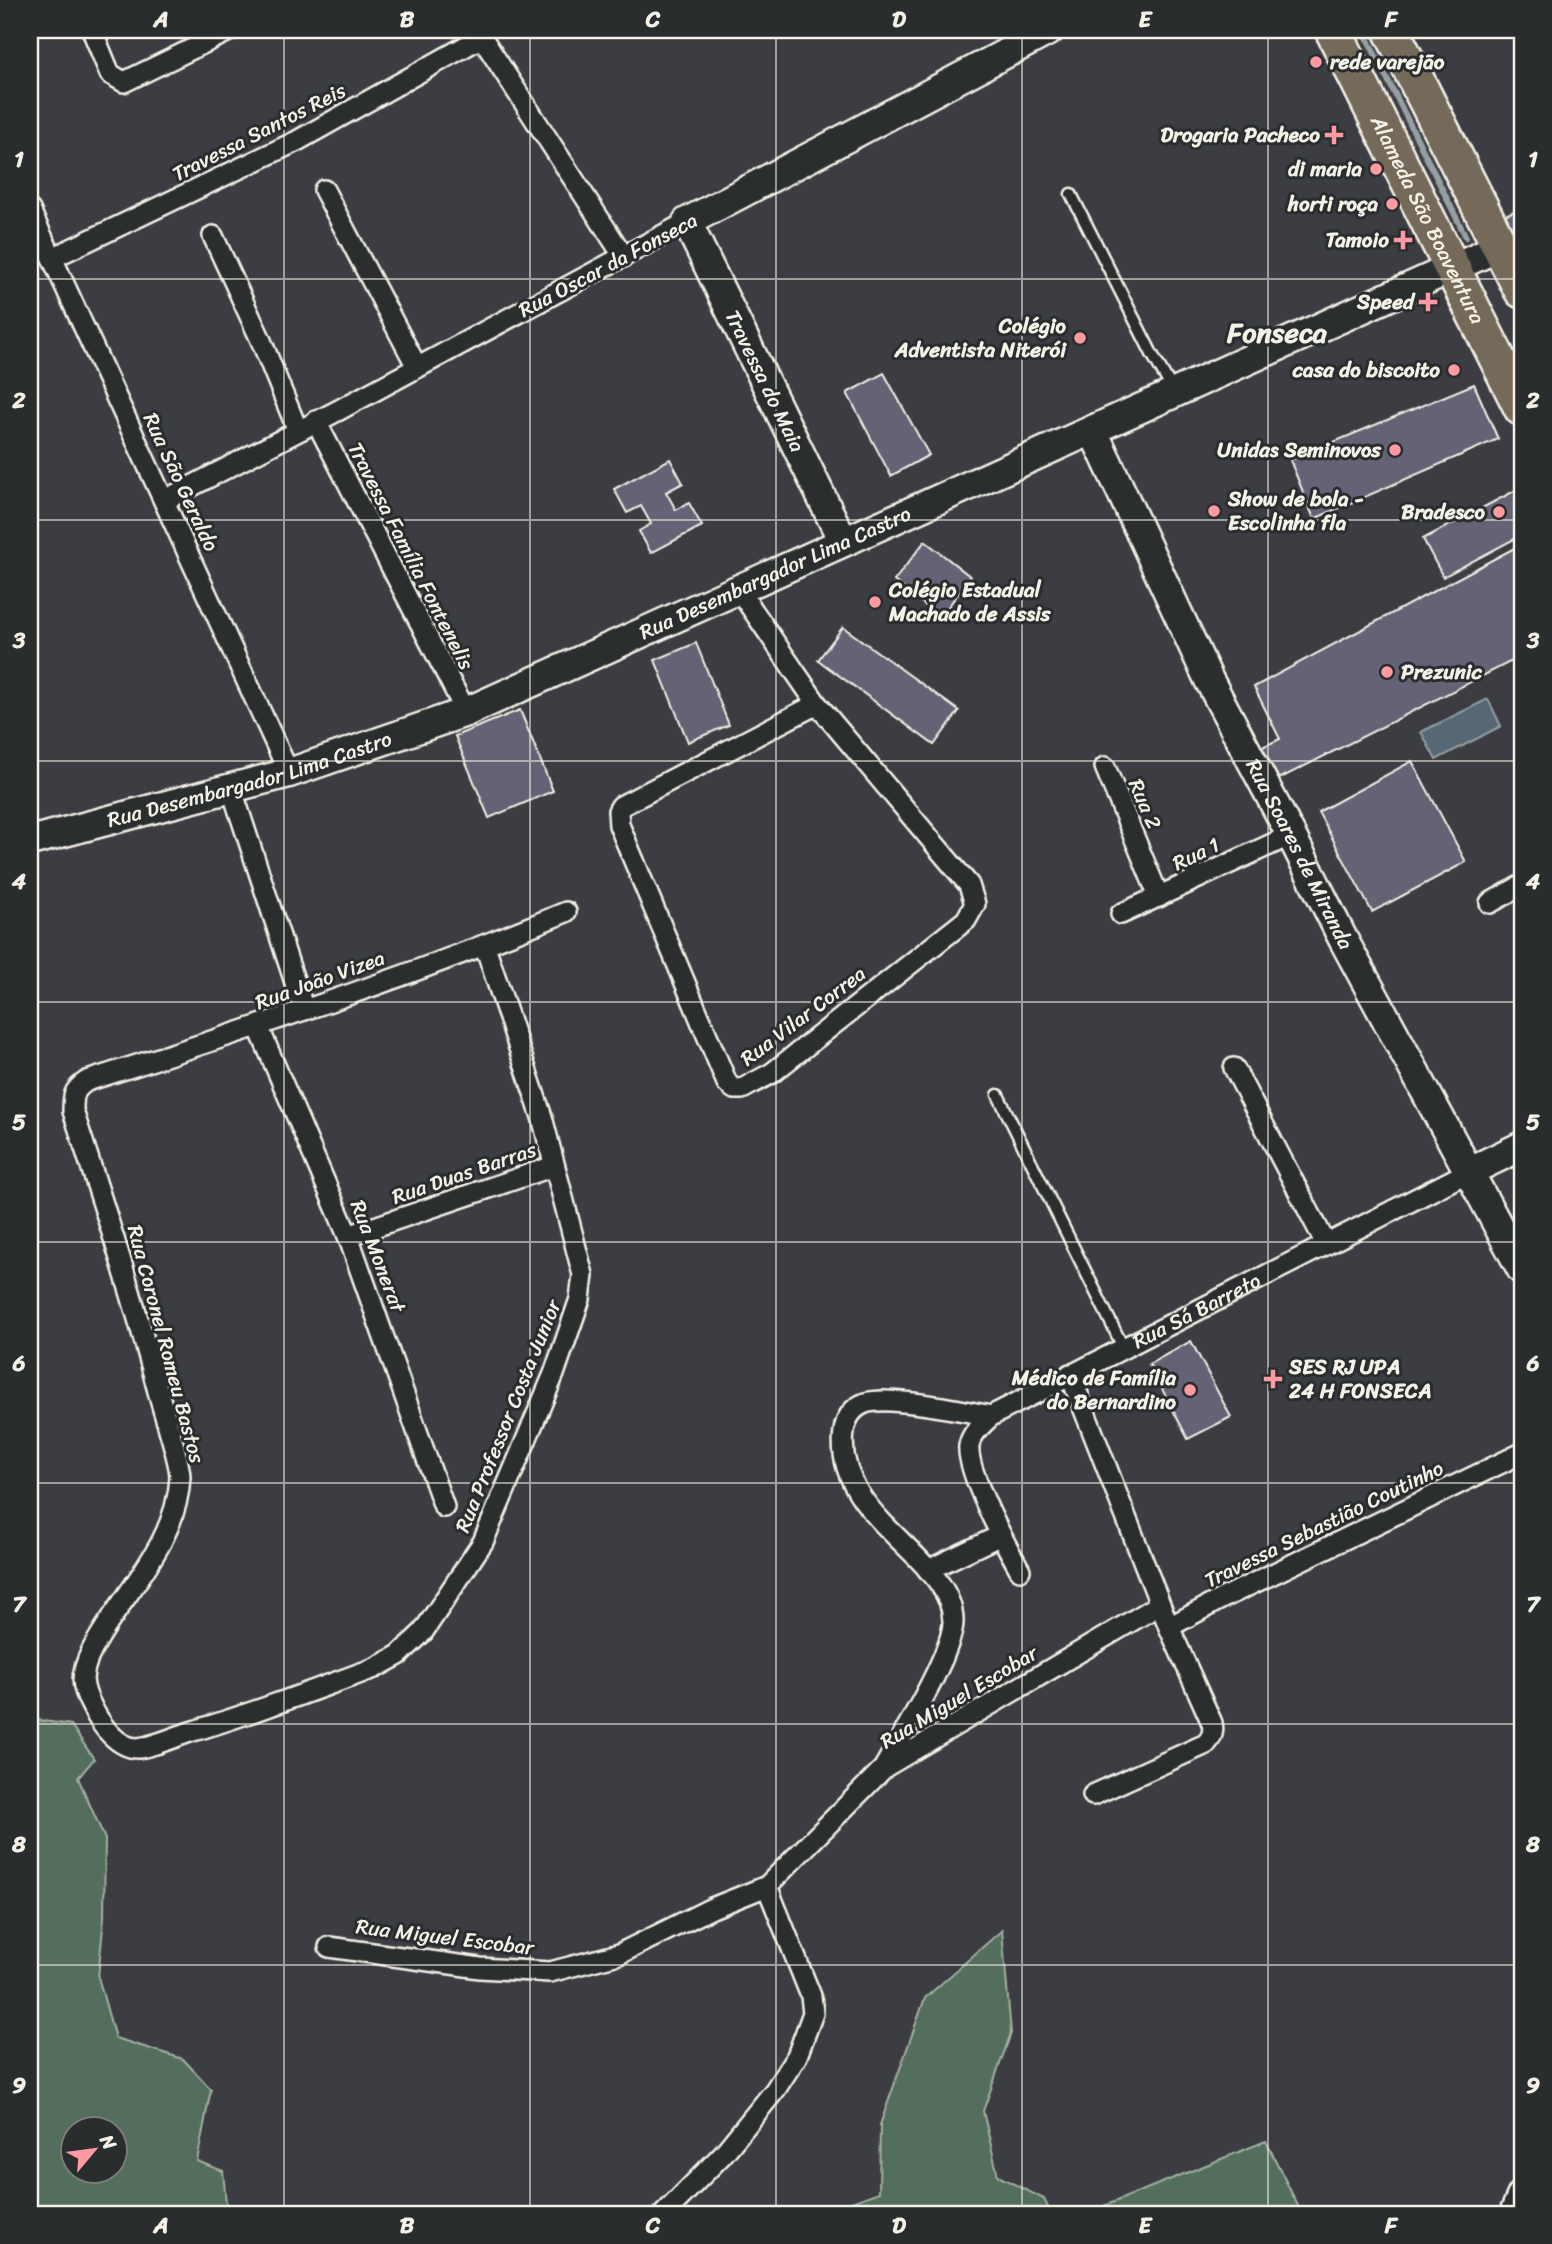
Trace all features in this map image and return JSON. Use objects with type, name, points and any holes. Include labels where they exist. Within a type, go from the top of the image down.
[{"type":"highway","name":"Alameda São Boaventura","points":[[1334,30],[1522,408]]},
{"type":"highway","points":[[1391,30],[1522,290]]},
{"type":"street","points":[[92,30],[110,74],[124,82],[222,32]]},
{"type":"street","name":"Rua Oscar da Fonseca","points":[[165,500],[1051,30]]},
{"type":"street","points":[[480,33],[624,257]]},
{"type":"street","name":"Travessa Santos Reis","points":[[52,258],[298,141],[480,33]]},
{"type":"street","points":[[324,190],[417,367]]},
{"type":"street","name":"Rua São Geraldo","points":[[30,210],[289,773]]},
{"type":"street","name":"Travessa do Maia","points":[[687,222],[843,541]]},
{"type":"street","points":[[213,236],[260,338],[298,431]]},
{"type":"street","name":"Rua Desembargador Lima Castro","points":[[31,838],[289,773],[466,712],[1501,246]]},
{"type":"street","name":"Travessa Família Fontenelis","points":[[316,421],[466,712]]},
{"type":"street","name":"Rua Soares de Miranda","points":[[1093,431],[1209,680],[1343,939],[1522,1270]]},
{"type":"street","name":"Rua Vilar Correa","points":[[738,590],[817,704],[969,885],[975,904],[966,919],[772,1073],[742,1089],[734,1089],[727,1083],[619,825],[618,811],[621,806],[817,704]]},
{"type":"street","name":"Rua 2","points":[[1105,767],[1159,897]]},
{"type":"street","points":[[231,787],[304,1010]]},
{"type":"street","name":"Rua 1","points":[[1121,914],[1291,835]]},
{"type":"street","points":[[1490,903],[1522,885]]},
{"type":"street","name":"Rua João Vizea","points":[[87,1081],[258,1027],[485,946],[566,912]]},
{"type":"street","name":"Rua Professor Costa Junior","points":[[138,1748],[204,1728],[375,1668],[399,1656],[423,1632],[483,1542],[554,1374],[580,1299],[583,1275],[542,1116],[485,946]]},
{"type":"street","name":"Rua Monerat","points":[[258,1027],[348,1236],[444,1507]]},
{"type":"street","points":[[1234,1068],[1326,1244]]},
{"type":"street","name":"Rua Coronel Romeu Bastos","points":[[87,1081],[76,1089],[72,1096],[74,1111],[138,1313],[180,1474],[176,1506],[164,1540],[98,1640],[82,1673],[83,1691],[107,1731],[121,1744],[138,1748]]},
{"type":"street","name":"Rua Sá Barreto","points":[[1020,1570],[999,1536],[969,1458],[969,1443],[975,1432],[991,1416],[1522,1146]]},
{"type":"street","name":"Rua Duas Barras","points":[[348,1236],[554,1166]]},
{"type":"street","points":[[1070,1374],[1159,1605],[1213,1730],[1206,1744],[1093,1795]]},
{"type":"street","points":[[885,1767],[946,1648],[953,1623],[950,1603],[942,1588],[878,1519],[854,1486],[846,1462],[846,1420],[862,1404],[874,1401],[942,1407],[991,1416]]},
{"type":"street","name":"Travessa Sebastião Coutinho","points":[[1169,1627],[1235,1592],[1522,1453]]},
{"type":"street","points":[[928,1570],[999,1536]]},
{"type":"street","name":"Rua Miguel Escobar","points":[[329,1947],[480,1968],[550,1972],[619,1954],[712,1908],[767,1886],[885,1767],[1159,1605]]},
{"type":"street","points":[[664,2214],[723,2154],[775,2090],[797,2056],[813,2013],[811,1996],[767,1886]]},
{"type":"street","points":[[1514,2214],[1522,2195]]},
{"type":"lane","points":[[1071,194],[1174,392]]},
{"type":"lane","points":[[998,1095],[1123,1347]]},
{"type":"green space","points":[[30,1719],[71,1725],[94,1759],[78,1778],[105,1839],[104,1918],[98,1977],[115,2038],[183,2059],[211,2089],[197,2161],[223,2171],[227,2214],[30,2214],[30,2102],[37,2088],[30,2078]]},
{"type":"green space","points":[[1002,1930],[1011,2033],[983,2111],[998,2176],[1044,2199],[1051,2214],[819,2214],[879,2192],[880,2125],[925,1998]]},
{"type":"green space","points":[[1266,2141],[1302,2214],[1084,2214]]},
{"type":"water","points":[[1488,699],[1501,726],[1436,760],[1421,732]]},
{"type":"building","points":[[1522,208],[1522,262],[1500,217]]},
{"type":"building","points":[[884,373],[929,455],[891,476],[847,393]]},
{"type":"building","name":"Unidas Seminovos","points":[[1474,384],[1498,439],[1314,519],[1290,460]]},
{"type":"building","points":[[670,459],[683,483],[666,492],[676,510],[689,503],[702,526],[651,553],[639,531],[651,524],[641,506],[627,513],[614,489]]},
{"type":"building","name":"Bradesco","points":[[1522,487],[1522,535],[1443,577],[1423,539]]},
{"type":"building","points":[[925,541],[971,577],[940,617],[894,581]]},
{"type":"building","name":"Prezunic","points":[[1522,544],[1522,656],[1279,779],[1260,748],[1280,739],[1254,687]]},
{"type":"building","points":[[843,627],[959,711],[934,745],[818,660]]},
{"type":"building","points":[[696,643],[729,725],[688,742],[655,660]]},
{"type":"building","points":[[520,710],[553,791],[489,818],[455,736]]},
{"type":"building","points":[[1412,761],[1466,862],[1372,912],[1318,812]]},
{"type":"building","name":"Médico de Família do Bernardino","points":[[1191,1341],[1231,1417],[1188,1439],[1149,1364]]},
{"type":"waterway","points":[[1363,30],[1466,237]]},
{"type":"place","name":"rede varejão","points":[[1316,62]]},
{"type":"place","name":"Drogaria Pacheco","points":[[1334,135]]},
{"type":"place","name":"di maria","points":[[1376,169]]},
{"type":"place","name":"horti roça","points":[[1392,204]]},
{"type":"place","name":"Tamoio","points":[[1403,240]]},
{"type":"place","name":"Speed","points":[[1428,302]]},
{"type":"place","name":"Colégio Adventista Niterói","points":[[1080,338]]},
{"type":"place","name":"casa do biscoito","points":[[1454,370]]},
{"type":"place","name":"Unidas Seminovos","points":[[1395,450]]},
{"type":"place","name":"Show de bola - Escolinha fla","points":[[1214,511]]},
{"type":"place","name":"Bradesco","points":[[1499,512]]},
{"type":"place","name":"Colégio Estadual Machado de Assis","points":[[875,602]]},
{"type":"place","name":"Prezunic","points":[[1387,672]]},
{"type":"place","name":"SES RJ UPA 24 H FONSECA","points":[[1273,1379]]},
{"type":"place","name":"Médico de Família do Bernardino","points":[[1190,1390]]},
{"type":"district","name":"Fonseca","points":[[1277,332]]}]
